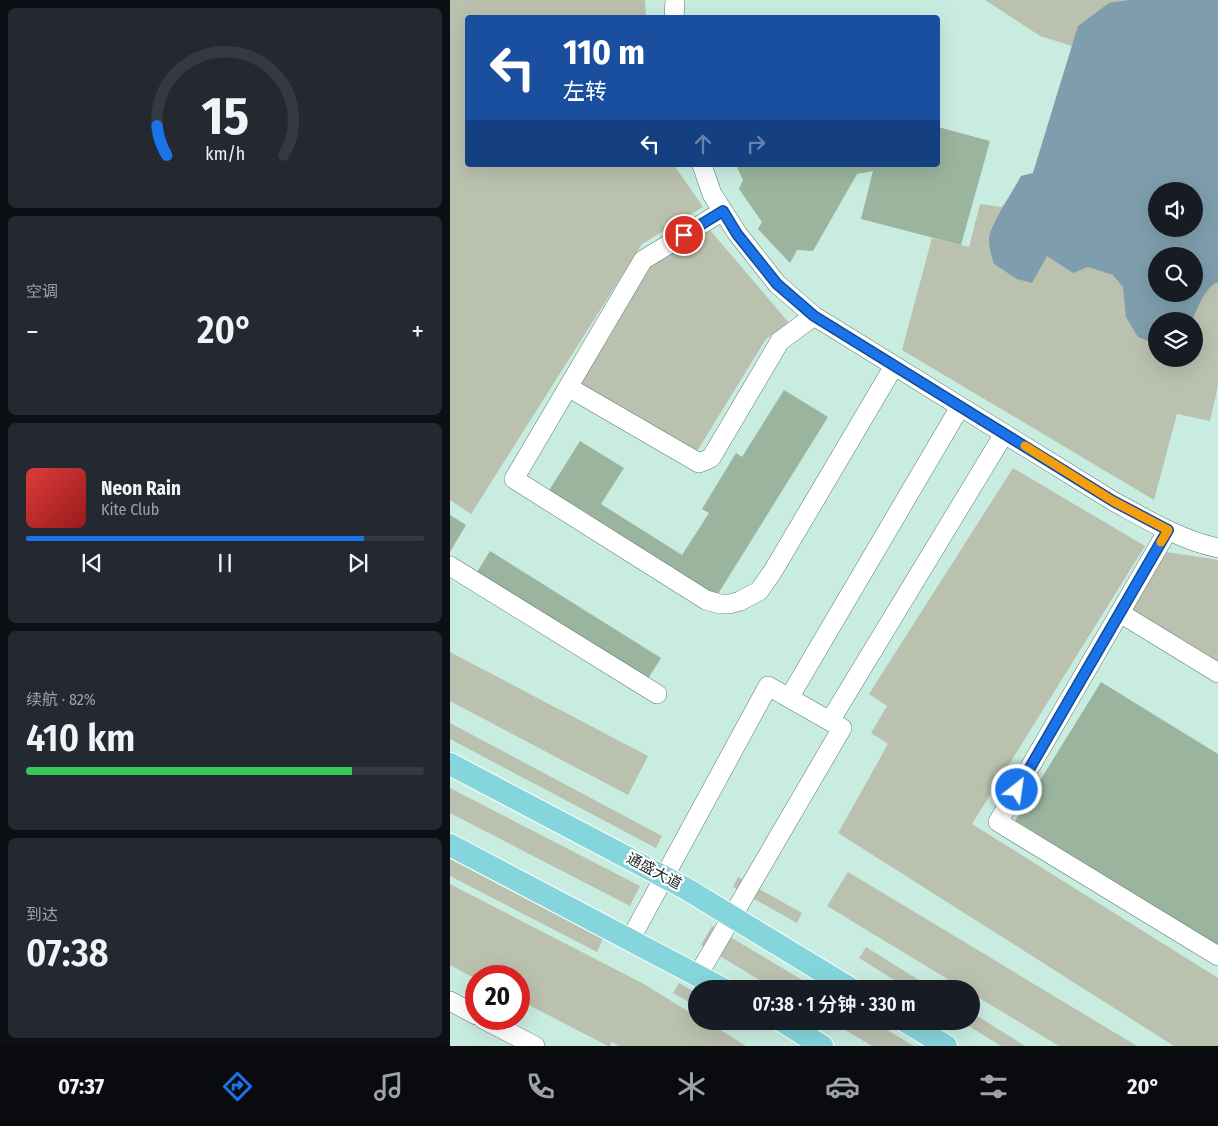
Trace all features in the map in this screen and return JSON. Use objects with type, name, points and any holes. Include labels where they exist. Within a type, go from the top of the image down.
[{"type":"main road","name":"通盛大道","points":[[450,764],[665,877],[836,980]]},
{"type":"main road","points":[[450,844],[707,980]]},
{"type":"main road","points":[[796,1030],[822,1046]]},
{"type":"main road","points":[[920,1030],[946,1046]]},
{"type":"street","points":[[674,15],[675,0]]},
{"type":"street","points":[[703,167],[712,194],[737,234],[777,284],[814,316],[1113,501],[1198,544],[1218,548]]},
{"type":"street","points":[[723,211],[643,260],[514,479],[706,600],[720,604],[730,604],[758,591],[773,571],[894,366]]},
{"type":"street","points":[[568,387],[699,463],[711,458],[780,341],[814,316]]},
{"type":"street","points":[[790,698],[960,407]]},
{"type":"street","points":[[830,721],[1004,434]]},
{"type":"street","points":[[1168,530],[998,822],[1218,956]]},
{"type":"street","points":[[452,571],[657,694]]},
{"type":"street","points":[[1120,612],[1218,674]]},
{"type":"street","points":[[630,940],[768,686],[842,728],[698,975]]},
{"type":"street","points":[[450,1001],[465,1009]]},
{"type":"street","points":[[504,1030],[535,1046]]},
{"type":"green space","points":[[450,0],[645,0],[646,15],[465,15],[465,167],[675,167],[703,207],[642,244],[471,514],[450,500]]},
{"type":"green space","points":[[985,0],[1218,0],[1218,386],[1210,421],[1177,414],[1154,500],[902,350],[932,238],[969,247],[980,204],[1002,207],[1012,194],[1021,176],[1033,173],[1072,46],[1040,36]]},
{"type":"green space","points":[[710,230],[789,323],[766,339],[691,461],[576,387],[649,263]]},
{"type":"green space","points":[[1013,468],[1145,546],[972,824],[1218,978],[1218,1046],[1174,1046],[838,833],[888,744],[871,733],[887,706],[869,694]]},
{"type":"green space","points":[[1167,552],[1218,560],[1218,668],[1132,610]]},
{"type":"green space","points":[[450,652],[648,756],[628,795],[450,701]]},
{"type":"green space","points":[[450,723],[662,836],[656,848],[450,739]]},
{"type":"green space","points":[[450,788],[640,886],[630,906],[450,813]]},
{"type":"green space","points":[[450,859],[603,939],[597,952],[450,876]]},
{"type":"green space","points":[[848,872],[1137,1046],[1059,1046],[980,998],[980,980],[949,980],[827,906]]},
{"type":"green space","points":[[738,877],[802,913],[797,923],[733,887]]},
{"type":"green space","points":[[450,884],[642,983],[688,1011],[688,1030],[720,1030],[746,1046],[619,1046],[612,1042],[608,1046],[530,1006],[530,965],[465,965],[465,973],[450,965]]},
{"type":"green space","points":[[712,926],[802,980],[760,980],[701,945]]},
{"type":"green space","points":[[866,947],[919,980],[894,980],[859,958]]},
{"type":"green space","points":[[679,983],[688,988],[688,1001],[673,993]]},
{"type":"green space","points":[[980,1018],[1025,1046],[1001,1046],[975,1030],[980,1030]]},
{"type":"green space","points":[[845,1030],[887,1030],[914,1046],[872,1046]]},
{"type":"water","points":[[1129,0],[1218,0],[1218,282],[1209,289],[1203,298],[1203,247],[1148,247],[1148,302],[1201,302],[1196,312],[1148,312],[1148,341],[1138,337],[1126,317],[1123,287],[1113,275],[1088,267],[1073,273],[1047,256],[1032,283],[1017,279],[994,264],[990,247],[990,235],[1002,208],[1021,176],[1033,173],[1078,26],[1109,3]]},
{"type":"building","points":[[940,128],[990,141],[961,245],[861,219],[873,171],[857,174],[813,251],[797,250],[790,263],[758,229],[762,222],[739,189],[743,180],[737,167],[940,167]]},
{"type":"building","points":[[784,390],[828,417],[708,610],[545,497],[580,441],[624,468],[601,504],[682,555],[709,513],[702,509],[736,453],[742,457]]},
{"type":"building","points":[[450,515],[466,525],[450,552]]},
{"type":"building","points":[[490,551],[661,658],[644,685],[473,579]]},
{"type":"building","points":[[1101,682],[1218,754],[1218,947],[1015,821]]},
{"type":"slow traffic","points":[[1025,446],[1113,501],[1168,530],[1161,542]]},
{"type":"route","points":[[684,235],[723,211],[737,234],[777,284],[814,316],[1113,501],[1168,530],[1017,790]]}]
